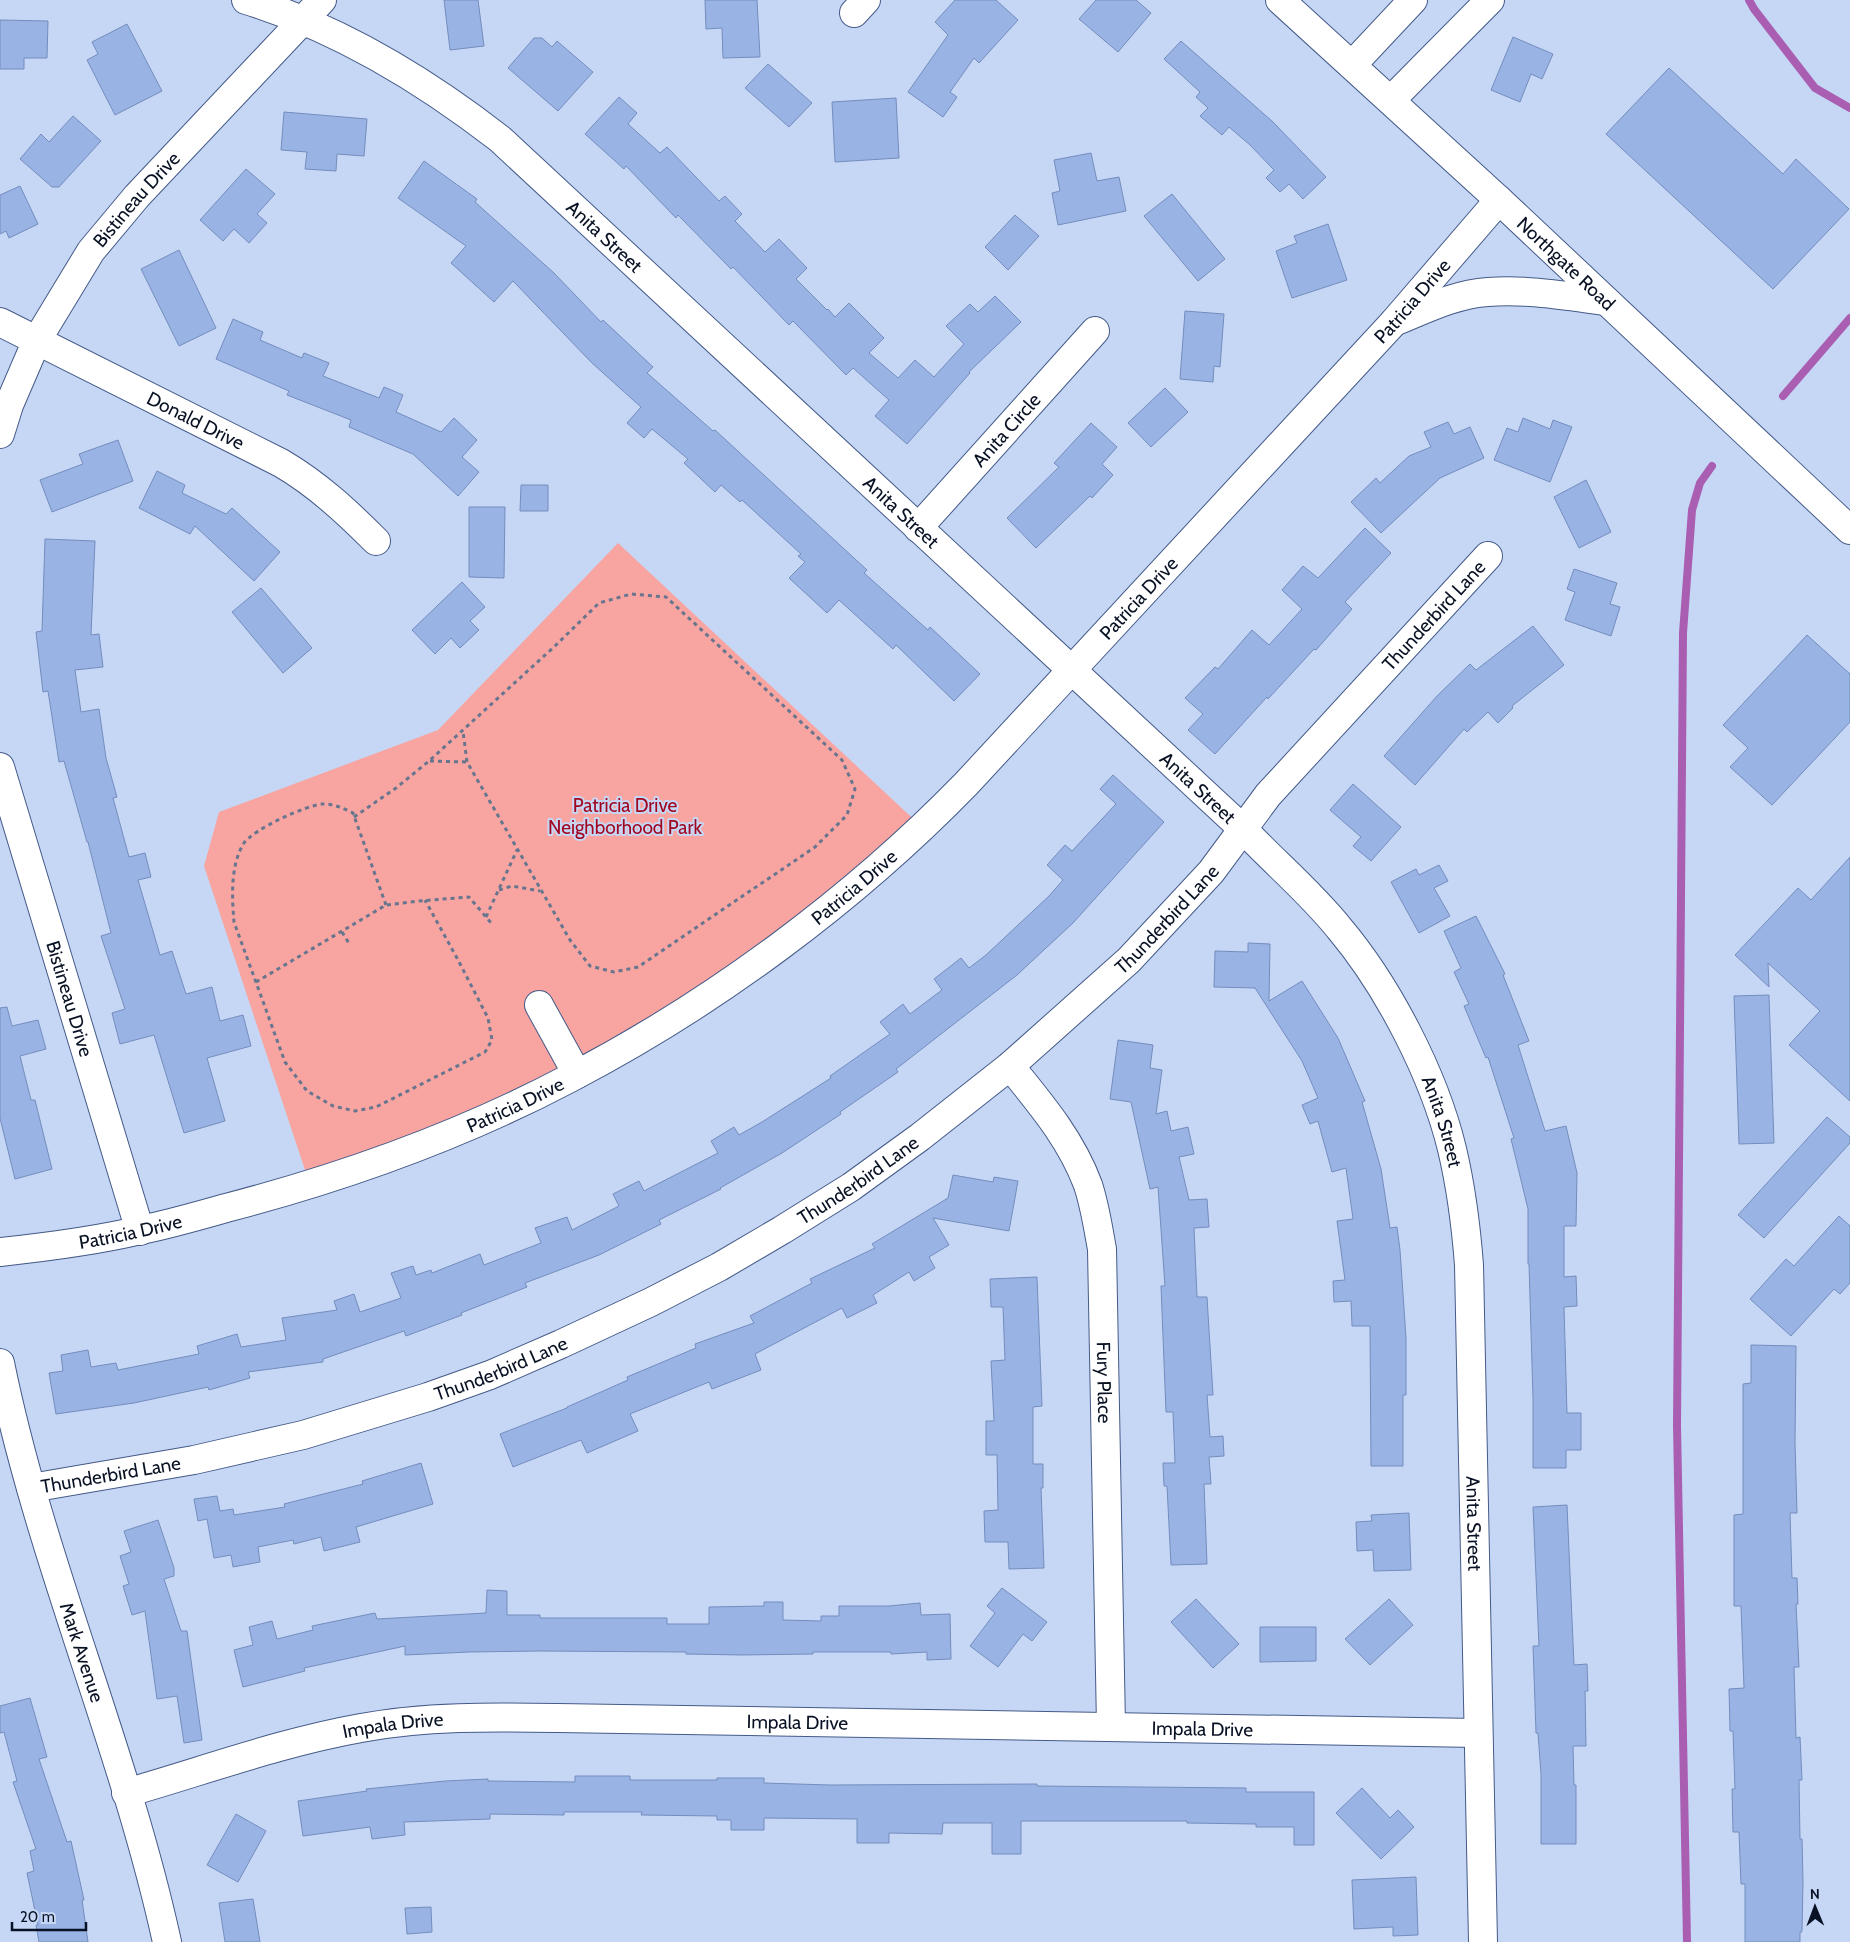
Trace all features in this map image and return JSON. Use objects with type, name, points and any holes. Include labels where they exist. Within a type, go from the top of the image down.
[{"type":"street","name":"Anita Street","points":[[246,0],[303,20],[349,42],[427,86],[464,111],[500,139],[1244,830],[1340,928],[1374,975],[1388,998],[1421,1063],[1442,1117],[1452,1147],[1463,1204],[1468,1265],[1483,1942]]},
{"type":"street","name":"Bistineau Drive","points":[[0,434],[9,405],[37,340],[91,251],[159,172],[322,0]]},
{"type":"street","name":"Northgate Road","points":[[1280,0],[1499,200],[1850,530]]},
{"type":"street","points":[[1352,65],[1413,0]]},
{"type":"street","points":[[1391,100],[1490,0]]},
{"type":"street","name":"Patricia Drive","points":[[0,1252],[53,1246],[140,1231],[286,1193],[386,1159],[508,1108],[577,1074],[698,1003],[755,963],[850,890],[923,828],[1394,322],[1499,200]]},
{"type":"street","points":[[1394,322],[1449,300],[1487,292],[1535,293],[1606,301]]},
{"type":"street","name":"Donald Drive","points":[[0,322],[304,476],[347,512],[376,540]]},
{"type":"street","name":"Anita Circle","points":[[918,528],[1095,331]]},
{"type":"street","name":"Thunderbird Lane","points":[[31,1488],[194,1460],[302,1435],[428,1398],[490,1375],[660,1298],[719,1267],[850,1187],[920,1137],[1010,1066],[1129,960],[1211,872],[1244,830],[1268,795],[1488,556]]},
{"type":"street","name":"Bistineau Drive","points":[[0,767],[140,1231]]},
{"type":"street","points":[[539,1005],[577,1074]]},
{"type":"street","name":"Fury Place","points":[[1010,1066],[1057,1125],[1070,1147],[1088,1186],[1099,1233],[1103,1275],[1111,1726]]},
{"type":"street","name":"Mark Avenue","points":[[0,1363],[15,1432],[31,1488],[157,1896],[167,1942]]},
{"type":"street","name":"Impala Drive","points":[[126,1793],[318,1737],[361,1728],[415,1721],[464,1718],[1111,1726],[1478,1733]]},
{"type":"path","points":[[354,817],[396,788],[429,761],[600,603],[631,594],[666,597],[842,760],[855,789],[847,815],[815,847],[638,967],[614,972],[590,966],[570,940],[467,762],[463,731]]},
{"type":"path","points":[[429,761],[467,762]]},
{"type":"path","points":[[386,906],[353,812],[338,806],[322,804],[278,819],[245,842],[237,860],[232,901],[234,922],[284,1062],[307,1091],[333,1106],[355,1111],[376,1107],[485,1052],[492,1040],[488,1018],[425,900]]},
{"type":"path","points":[[486,917],[517,850]]},
{"type":"path","points":[[499,890],[512,886],[541,891]]},
{"type":"path","points":[[255,982],[386,906],[425,900],[469,898],[492,924]]},
{"type":"path","points":[[342,932],[350,945]]},
{"type":"green space","name":"Patricia Drive Neighborhood Park","points":[[618,543],[923,828],[577,1074],[310,1185],[204,866],[219,812],[438,730]]},
{"type":"building","points":[[444,0],[478,0],[484,46],[450,50]]},
{"type":"building","points":[[705,0],[757,0],[760,57],[723,58],[722,28],[706,29]]},
{"type":"building","points":[[955,0],[996,0],[1018,20],[979,63],[974,58],[950,92],[957,97],[943,117],[908,92],[948,35],[935,22]]},
{"type":"building","points":[[1096,0],[1136,0],[1151,13],[1118,52],[1079,19]]},
{"type":"building","points":[[0,20],[48,21],[47,58],[24,58],[24,69],[0,69]]},
{"type":"building","points":[[127,24],[162,91],[115,115],[87,60],[98,54],[92,42]]},
{"type":"building","points":[[1513,37],[1553,54],[1542,79],[1531,74],[1520,102],[1491,90]]},
{"type":"building","points":[[534,38],[542,38],[552,47],[557,41],[593,72],[558,111],[508,68]]},
{"type":"building","points":[[1181,41],[1273,122],[1326,177],[1303,199],[1289,184],[1280,192],[1266,178],[1274,170],[1229,127],[1222,135],[1200,116],[1208,108],[1196,97],[1200,92],[1164,59]]},
{"type":"building","points":[[768,64],[812,103],[789,127],[745,88]]},
{"type":"building","points":[[1669,68],[1783,174],[1796,159],[1849,209],[1773,289],[1606,134]]},
{"type":"building","points":[[619,97],[637,113],[628,124],[660,153],[667,147],[719,201],[725,196],[742,214],[735,221],[765,252],[779,239],[807,268],[796,279],[827,310],[835,317],[849,303],[884,338],[869,353],[898,378],[915,360],[934,377],[964,344],[946,326],[970,304],[978,312],[995,296],[1021,322],[969,372],[907,444],[875,416],[889,400],[853,368],[846,375],[793,321],[789,325],[733,267],[731,269],[678,215],[676,218],[626,166],[624,169],[585,134]]},
{"type":"building","points":[[896,98],[899,158],[835,162],[832,102]]},
{"type":"building","points":[[284,112],[367,119],[364,156],[337,154],[336,171],[305,169],[307,152],[281,150]]},
{"type":"building","points":[[73,116],[101,141],[59,187],[52,187],[20,159],[41,134],[49,142]]},
{"type":"building","points":[[1091,153],[1097,181],[1119,177],[1126,211],[1058,225],[1052,193],[1060,191],[1054,160]]},
{"type":"building","points":[[424,161],[477,199],[475,202],[554,273],[601,322],[603,320],[653,367],[647,373],[713,431],[715,430],[867,570],[864,573],[928,630],[930,627],[980,674],[954,701],[896,645],[893,649],[839,600],[827,613],[789,578],[805,562],[798,556],[801,554],[742,500],[740,502],[721,485],[715,492],[684,463],[688,459],[652,429],[644,438],[627,423],[641,407],[592,363],[513,281],[494,302],[451,263],[466,246],[398,198]]},
{"type":"building","points":[[246,169],[275,194],[257,214],[267,223],[249,243],[234,229],[223,241],[200,220]]},
{"type":"building","points":[[20,186],[38,224],[9,238],[6,231],[0,234],[0,195]]},
{"type":"building","points":[[1172,194],[1225,259],[1198,281],[1144,216]]},
{"type":"building","points":[[1015,215],[1039,236],[1008,270],[985,247]]},
{"type":"building","points":[[1328,224],[1347,280],[1292,298],[1276,251],[1297,243],[1294,236]]},
{"type":"building","points":[[179,250],[216,328],[179,346],[141,269]]},
{"type":"building","points":[[1185,311],[1224,314],[1220,367],[1214,366],[1213,382],[1180,379]]},
{"type":"building","points":[[233,319],[263,332],[260,340],[302,358],[304,353],[329,363],[323,376],[379,398],[384,387],[403,395],[396,412],[441,432],[454,418],[477,440],[462,457],[479,472],[458,496],[413,454],[349,427],[351,420],[287,395],[289,391],[216,359]]},
{"type":"building","points":[[1165,388],[1188,412],[1151,447],[1128,423]]},
{"type":"building","points":[[1523,418],[1550,429],[1553,420],[1572,427],[1550,482],[1494,460],[1507,428],[1518,432]]},
{"type":"building","points":[[1448,422],[1454,434],[1470,427],[1484,458],[1440,478],[1381,533],[1351,502],[1376,478],[1380,483],[1409,456],[1431,447],[1424,432]]},
{"type":"building","points":[[1091,423],[1117,447],[1102,464],[1113,475],[1092,498],[1090,496],[1036,548],[1007,518],[1059,467],[1054,463]]},
{"type":"building","points":[[118,440],[133,481],[52,512],[40,480],[83,464],[79,454]]},
{"type":"building","points":[[157,471],[185,485],[182,493],[226,514],[232,508],[280,552],[254,581],[195,526],[190,534],[139,508]]},
{"type":"building","points":[[1586,480],[1611,532],[1579,548],[1554,497]]},
{"type":"building","points":[[521,485],[548,485],[548,511],[520,511]]},
{"type":"building","points":[[469,507],[505,507],[504,578],[469,577]]},
{"type":"building","points":[[1365,528],[1391,553],[1345,602],[1352,609],[1316,650],[1314,649],[1268,699],[1267,697],[1215,754],[1188,730],[1203,714],[1185,698],[1215,667],[1218,669],[1252,630],[1269,645],[1302,609],[1282,590],[1303,566],[1318,578]]},
{"type":"building","points":[[45,539],[95,541],[91,635],[99,634],[103,667],[75,670],[81,712],[99,709],[106,758],[117,797],[113,798],[129,857],[145,853],[151,877],[138,880],[160,955],[172,951],[186,994],[212,987],[220,1021],[243,1015],[251,1046],[207,1058],[225,1121],[184,1133],[154,1035],[120,1044],[112,1013],[125,1009],[101,936],[111,933],[88,842],[64,761],[59,762],[48,691],[43,692],[36,632],[42,631]]},
{"type":"building","points":[[1574,569],[1617,583],[1610,604],[1620,607],[1611,636],[1565,620],[1575,592],[1567,589]]},
{"type":"building","points":[[462,582],[485,607],[470,621],[479,630],[460,648],[451,638],[435,654],[412,630]]},
{"type":"building","points":[[261,588],[312,648],[283,673],[232,612]]},
{"type":"building","points":[[1533,626],[1564,665],[1512,706],[1513,708],[1498,723],[1488,712],[1467,732],[1464,729],[1415,785],[1384,756],[1437,696],[1470,664],[1476,670]]},
{"type":"building","points":[[1807,635],[1850,674],[1850,722],[1772,805],[1730,767],[1748,748],[1723,725]]},
{"type":"building","points":[[1113,775],[1164,822],[1073,923],[1017,975],[896,1069],[898,1072],[840,1112],[841,1114],[782,1153],[721,1189],[659,1220],[661,1224],[599,1255],[525,1283],[527,1287],[461,1313],[462,1315],[406,1336],[404,1331],[323,1359],[323,1362],[248,1372],[250,1378],[209,1390],[208,1387],[134,1403],[56,1414],[49,1373],[63,1371],[61,1355],[88,1350],[91,1367],[116,1363],[118,1370],[199,1354],[197,1346],[237,1334],[241,1347],[286,1340],[282,1318],[337,1310],[334,1301],[354,1294],[360,1312],[401,1298],[391,1273],[413,1266],[416,1275],[431,1270],[432,1273],[480,1254],[484,1265],[541,1243],[535,1228],[567,1217],[572,1230],[619,1206],[613,1194],[639,1181],[644,1191],[718,1153],[711,1141],[734,1127],[739,1135],[831,1078],[830,1076],[890,1034],[880,1022],[903,1004],[910,1014],[942,990],[934,979],[961,958],[969,968],[986,955],[1049,896],[1063,880],[1047,865],[1065,845],[1072,851],[1116,804],[1100,789]]},
{"type":"building","points":[[1353,784],[1401,827],[1371,861],[1353,846],[1361,837],[1330,810]]},
{"type":"building","points":[[1850,857],[1850,1101],[1789,1045],[1820,1011],[1768,963],[1769,987],[1735,955],[1798,888],[1811,900]]},
{"type":"building","points":[[1439,865],[1448,881],[1434,888],[1450,916],[1419,933],[1391,882],[1416,869],[1419,875]]},
{"type":"building","points":[[1476,916],[1505,974],[1503,975],[1529,1041],[1518,1045],[1545,1131],[1566,1126],[1577,1173],[1576,1226],[1564,1226],[1564,1277],[1576,1276],[1577,1306],[1564,1307],[1567,1413],[1581,1413],[1581,1450],[1566,1450],[1566,1468],[1533,1468],[1528,1209],[1511,1139],[1514,1138],[1488,1057],[1486,1058],[1464,1006],[1469,1004],[1454,972],[1461,968],[1444,931]]},
{"type":"building","points":[[1248,943],[1270,944],[1269,1001],[1302,981],[1338,1038],[1365,1101],[1362,1102],[1381,1169],[1390,1228],[1397,1227],[1400,1250],[1406,1338],[1406,1395],[1403,1395],[1403,1466],[1371,1466],[1370,1326],[1352,1326],[1351,1301],[1334,1302],[1333,1281],[1345,1280],[1337,1221],[1353,1219],[1346,1168],[1332,1172],[1318,1121],[1310,1124],[1302,1105],[1318,1098],[1302,1061],[1255,988],[1214,987],[1215,951],[1248,952]]},
{"type":"building","points":[[1769,995],[1774,1143],[1739,1144],[1734,996]]},
{"type":"building","points":[[7,1007],[12,1026],[38,1020],[46,1049],[20,1056],[31,1100],[35,1100],[52,1169],[15,1179],[0,1118],[0,1008]]},
{"type":"building","points":[[1118,1040],[1153,1045],[1150,1068],[1162,1070],[1156,1114],[1167,1111],[1171,1131],[1188,1127],[1194,1154],[1179,1157],[1189,1200],[1207,1199],[1209,1227],[1194,1228],[1197,1297],[1207,1297],[1213,1395],[1207,1395],[1210,1437],[1223,1436],[1224,1456],[1209,1457],[1211,1484],[1204,1484],[1207,1564],[1171,1565],[1167,1486],[1164,1486],[1163,1463],[1175,1463],[1173,1412],[1166,1412],[1161,1286],[1165,1286],[1158,1187],[1150,1189],[1131,1102],[1110,1099]]},
{"type":"building","points":[[1827,1117],[1850,1137],[1850,1143],[1764,1238],[1738,1215]]},
{"type":"building","points":[[953,1175],[993,1182],[994,1177],[1018,1181],[1009,1231],[933,1218],[949,1245],[929,1257],[935,1268],[914,1281],[909,1272],[873,1295],[877,1303],[847,1318],[842,1308],[755,1354],[761,1370],[712,1389],[709,1382],[630,1414],[638,1431],[587,1453],[581,1440],[513,1467],[500,1434],[567,1408],[628,1380],[627,1377],[696,1348],[695,1344],[754,1323],[750,1316],[812,1283],[810,1279],[875,1248],[872,1244],[948,1198]]},
{"type":"building","points":[[1839,1216],[1850,1226],[1850,1283],[1840,1294],[1834,1289],[1791,1336],[1750,1299],[1786,1259],[1794,1266]]},
{"type":"building","points":[[1037,1277],[1042,1406],[1033,1407],[1033,1464],[1043,1464],[1043,1488],[1041,1488],[1044,1568],[1009,1569],[1008,1542],[985,1542],[984,1511],[998,1510],[997,1455],[986,1455],[986,1421],[994,1421],[991,1361],[1005,1360],[1003,1307],[991,1307],[990,1279]]},
{"type":"building","points":[[1751,1345],[1796,1346],[1795,1443],[1797,1513],[1790,1513],[1792,1578],[1797,1578],[1798,1604],[1796,1604],[1799,1667],[1794,1667],[1796,1738],[1800,1737],[1802,1780],[1799,1780],[1803,1882],[1800,1942],[1745,1942],[1745,1884],[1741,1884],[1739,1832],[1733,1832],[1732,1789],[1735,1789],[1733,1731],[1730,1731],[1729,1689],[1744,1688],[1741,1606],[1734,1606],[1734,1515],[1743,1514],[1743,1384],[1751,1383]]},
{"type":"building","points":[[421,1463],[433,1504],[356,1527],[360,1542],[324,1551],[321,1537],[294,1544],[293,1540],[258,1547],[260,1562],[233,1567],[231,1555],[214,1558],[207,1519],[198,1521],[194,1499],[217,1496],[220,1511],[233,1509],[234,1515],[285,1507],[284,1504],[363,1484],[362,1481]]},
{"type":"building","points":[[1567,1505],[1574,1665],[1587,1664],[1588,1691],[1585,1691],[1586,1746],[1573,1746],[1574,1785],[1576,1785],[1576,1844],[1541,1844],[1541,1774],[1538,1733],[1536,1733],[1533,1646],[1539,1646],[1533,1507]]},
{"type":"building","points":[[1409,1513],[1411,1570],[1374,1571],[1373,1550],[1357,1551],[1356,1522],[1372,1521],[1371,1515]]},
{"type":"building","points":[[158,1520],[174,1568],[174,1576],[164,1579],[181,1631],[187,1631],[202,1740],[184,1743],[177,1696],[157,1699],[145,1611],[132,1615],[123,1586],[129,1584],[120,1556],[131,1552],[124,1531]]},
{"type":"building","points":[[1002,1588],[1047,1622],[1032,1641],[1023,1634],[998,1667],[970,1646],[995,1613],[987,1606]]},
{"type":"building","points":[[487,1590],[507,1591],[507,1615],[540,1615],[540,1618],[667,1618],[667,1624],[709,1624],[709,1607],[764,1606],[764,1602],[783,1602],[783,1620],[821,1621],[821,1616],[839,1616],[839,1606],[889,1606],[920,1603],[921,1615],[950,1614],[951,1659],[927,1660],[927,1652],[891,1654],[891,1652],[813,1652],[813,1654],[742,1655],[686,1654],[686,1652],[540,1651],[405,1655],[405,1646],[304,1668],[305,1671],[243,1687],[234,1650],[253,1645],[249,1627],[272,1621],[277,1639],[313,1630],[312,1626],[375,1613],[377,1619],[486,1613]]},
{"type":"building","points":[[1196,1599],[1239,1644],[1213,1668],[1171,1622]]},
{"type":"building","points":[[1389,1599],[1413,1625],[1370,1665],[1345,1639]]},
{"type":"building","points":[[1260,1627],[1316,1627],[1316,1661],[1260,1662]]},
{"type":"building","points":[[30,1698],[47,1757],[39,1759],[67,1842],[71,1841],[84,1900],[82,1900],[88,1942],[39,1942],[36,1925],[38,1925],[27,1873],[34,1871],[30,1851],[36,1849],[13,1782],[17,1781],[4,1732],[0,1733],[0,1706]]},
{"type":"building","points":[[575,1776],[630,1776],[630,1780],[764,1778],[764,1783],[830,1785],[1037,1784],[1037,1786],[1246,1788],[1246,1792],[1314,1792],[1314,1845],[1294,1845],[1294,1827],[1256,1827],[1256,1824],[1187,1823],[1187,1821],[1021,1821],[1021,1854],[992,1854],[992,1823],[943,1823],[942,1834],[889,1833],[889,1843],[857,1843],[857,1819],[764,1818],[764,1830],[731,1830],[731,1820],[717,1820],[717,1816],[641,1815],[642,1812],[564,1812],[564,1815],[490,1814],[490,1819],[404,1822],[405,1835],[372,1839],[370,1827],[303,1836],[298,1801],[367,1791],[366,1789],[445,1781],[488,1779],[488,1781],[575,1782]]},
{"type":"building","points":[[1362,1788],[1390,1818],[1398,1810],[1414,1827],[1381,1859],[1336,1813]]},
{"type":"building","points":[[236,1814],[266,1831],[238,1882],[207,1865]]},
{"type":"building","points":[[1416,1877],[1418,1935],[1393,1936],[1393,1927],[1354,1929],[1352,1880]]},
{"type":"building","points":[[253,1899],[260,1942],[225,1942],[219,1903]]},
{"type":"building","points":[[431,1907],[432,1932],[407,1934],[405,1908]]},
{"type":"waterway","points":[[1749,0],[1815,88],[1850,108]]},
{"type":"waterway","points":[[1783,396],[1850,318]]},
{"type":"waterway","points":[[1687,1942],[1677,1426],[1683,633],[1692,510],[1700,483],[1712,466]]}]
